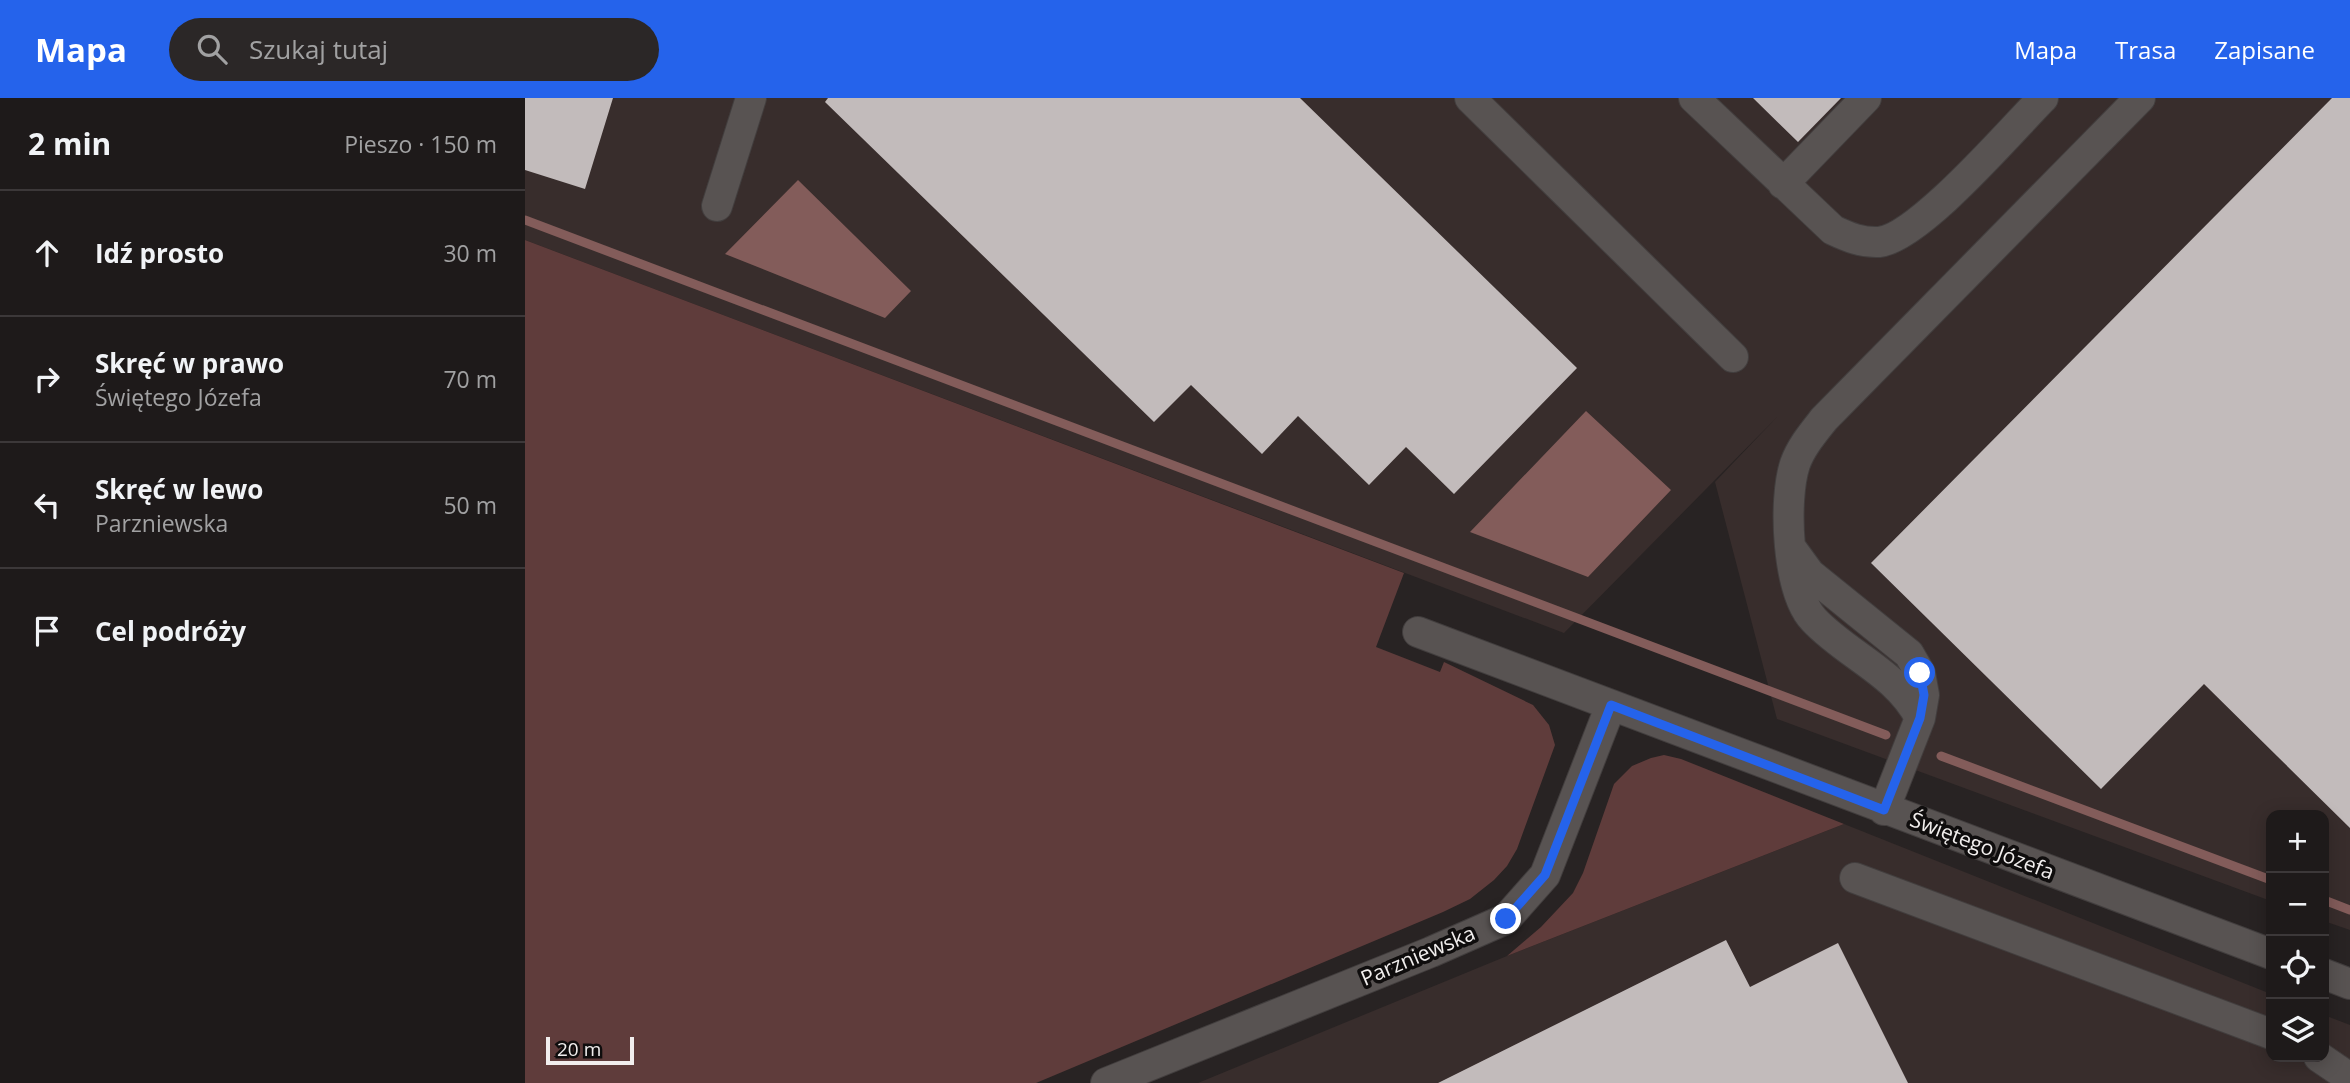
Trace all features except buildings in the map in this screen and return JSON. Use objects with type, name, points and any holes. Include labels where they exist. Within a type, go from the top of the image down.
[{"type":"street","points":[[717,206],[751,98]]},
{"type":"street","points":[[1470,98],[1733,357]]},
{"type":"street","points":[[1694,98],[1833,230],[1856,240],[1881,242],[1908,229],[1931,212],[2043,98]]},
{"type":"street","points":[[1783,184],[1866,98]]},
{"type":"street","points":[[1884,810],[1920,718],[1911,700],[1898,686],[1827,634],[1811,617],[1801,598],[1794,578],[1790,548],[1790,486],[1795,463],[1823,419],[2140,98]]},
{"type":"street","name":"Świętego Józefa","points":[[1418,632],[2266,952]]},
{"type":"street","name":"Parzniewska","points":[[1106,1083],[1506,919],[1545,875],[1611,705]]},
{"type":"street","points":[[1856,878],[2266,1032]]},
{"type":"street","points":[[2329,976],[2350,984]]},
{"type":"street","points":[[2326,1062],[2350,1079]]},
{"type":"shaded area","points":[[525,98],[2350,98],[2350,930],[2329,923],[2329,810],[2266,810],[2266,899],[1777,719],[1715,482],[1778,416],[1564,633],[525,240]]},
{"type":"shaded area","points":[[798,180],[911,291],[885,318],[725,254]]},
{"type":"shaded area","points":[[525,240],[1404,573],[1376,647],[1440,672],[1444,662],[1533,705],[1549,725],[1555,745],[1517,849],[1507,866],[1470,899],[1443,912],[1036,1083],[525,1083]]},
{"type":"shaded area","points":[[1586,411],[1671,490],[1588,577],[1470,532]]},
{"type":"shaded area","points":[[1664,755],[1681,759],[1844,824],[1507,956],[1541,927],[1573,893],[1583,873],[1614,784],[1632,766]]},
{"type":"shaded area","points":[[1844,824],[2266,992],[2266,1062],[2329,1062],[2329,1017],[2350,1025],[2350,1083],[1198,1083],[1507,956]]},
{"type":"waterway","points":[[525,220],[1886,735]]},
{"type":"waterway","points":[[1941,756],[2266,878]]},
{"type":"waterway","points":[[2329,902],[2350,910]]},
{"type":"route","points":[[1506,919],[1545,875],[1611,705],[1884,810],[1920,718],[1924,695],[1920,673]]}]
